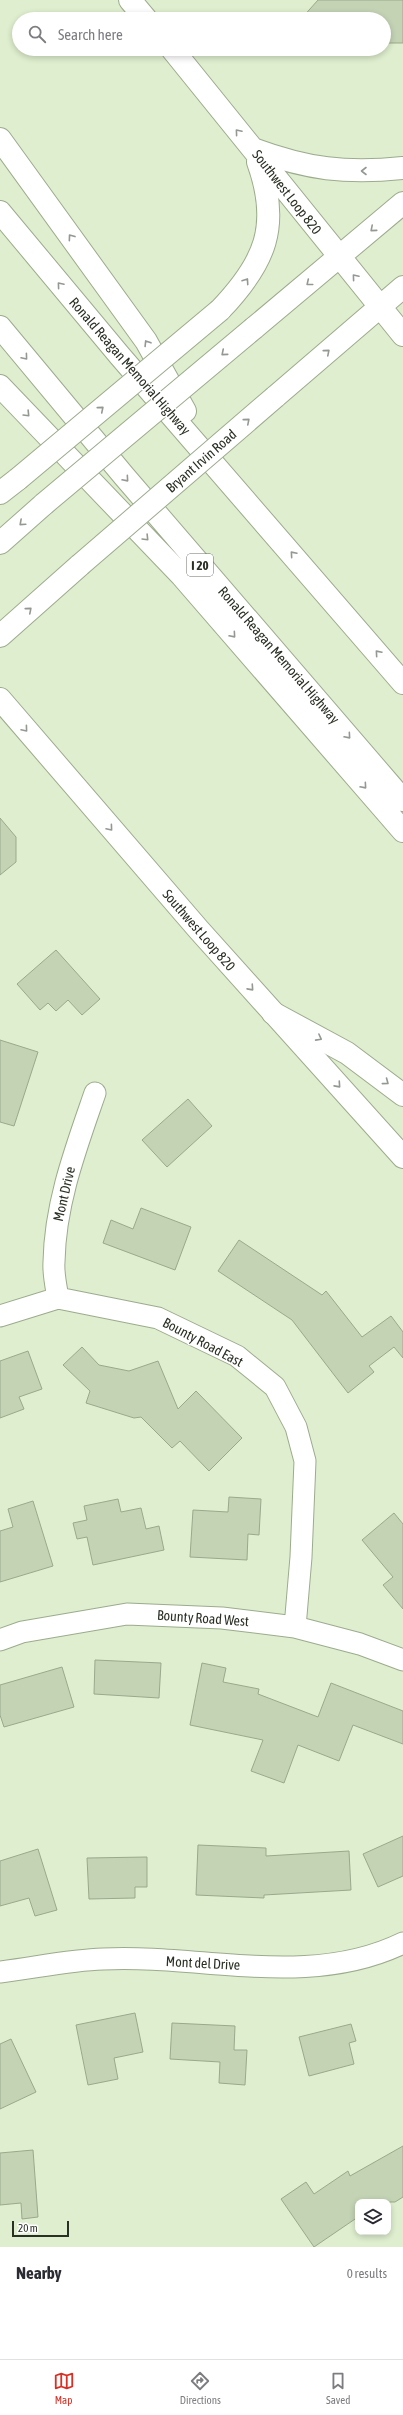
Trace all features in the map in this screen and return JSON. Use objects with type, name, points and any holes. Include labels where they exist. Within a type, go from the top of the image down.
[{"type":"main road","points":[[130,0],[140,12]]},
{"type":"main road","name":"Southwest Loop 820","points":[[178,56],[339,258],[403,335]]},
{"type":"main road","points":[[0,139],[146,341],[214,462]]},
{"type":"main road","points":[[253,149],[289,162],[326,169],[369,171],[403,168]]},
{"type":"main road","points":[[0,493],[220,310],[242,288],[257,266],[265,240],[268,211],[266,184],[253,149]]},
{"type":"main road","points":[[0,543],[44,504],[403,203]]},
{"type":"main road","name":"Ronald Reagan Memorial Highway","points":[[0,212],[120,356],[214,462],[403,683]]},
{"type":"main road","name":"Bryant Irvin Road","points":[[0,636],[80,565],[403,287]]},
{"type":"main road","name":"Ronald Reagan Memorial Highway","points":[[0,327],[129,482],[403,800]]},
{"type":"main road","points":[[0,386],[182,576],[403,831]]},
{"type":"main road","name":"Southwest Loop 820","points":[[0,699],[159,884],[403,1157]]},
{"type":"main road","points":[[273,1013],[347,1053],[403,1095]]},
{"type":"street","name":"Mont Drive","points":[[58,1298],[54,1263],[56,1225],[71,1165],[95,1093]]},
{"type":"street","name":"Bounty Road East","points":[[0,1316],[58,1298],[158,1318],[237,1356],[275,1387],[296,1427],[305,1461],[301,1557],[295,1627]]},
{"type":"street","name":"Bounty Road West","points":[[0,1640],[22,1632],[127,1614],[222,1618],[295,1627],[360,1644],[403,1660]]},
{"type":"street","name":"Mont del Drive","points":[[0,1972],[102,1959],[279,1967],[334,1964],[385,1952],[403,1943]]},
{"type":"building","points":[[318,0],[403,0],[403,43],[391,43],[391,12],[307,12]]},
{"type":"building","points":[[0,818],[16,837],[16,862],[0,875]]},
{"type":"building","points":[[56,950],[100,999],[82,1015],[68,1000],[56,1011],[48,1003],[40,1010],[17,984]]},
{"type":"building","points":[[0,1040],[38,1052],[14,1126],[0,1122]]},
{"type":"building","points":[[188,1099],[212,1126],[167,1167],[142,1140]]},
{"type":"building","points":[[141,1208],[191,1227],[175,1270],[103,1243],[111,1220],[133,1229]]},
{"type":"building","points":[[239,1240],[322,1295],[326,1291],[362,1337],[391,1316],[403,1332],[403,1358],[394,1347],[369,1366],[374,1372],[348,1393],[292,1320],[218,1271]]},
{"type":"building","points":[[82,1347],[99,1365],[129,1371],[158,1361],[178,1409],[196,1391],[242,1438],[209,1471],[180,1441],[172,1448],[141,1417],[134,1418],[86,1403],[90,1391],[63,1365]]},
{"type":"building","points":[[28,1351],[42,1389],[19,1397],[24,1409],[0,1418],[0,1361]]},
{"type":"building","points":[[229,1497],[261,1499],[259,1535],[248,1534],[247,1560],[190,1557],[193,1510],[228,1512]]},
{"type":"building","points":[[118,1499],[121,1512],[141,1508],[146,1529],[159,1526],[164,1550],[93,1565],[87,1537],[77,1539],[73,1523],[87,1520],[84,1506]]},
{"type":"building","points":[[33,1501],[53,1566],[0,1582],[0,1531],[13,1527],[8,1509]]},
{"type":"building","points":[[394,1513],[403,1524],[403,1609],[383,1585],[393,1577],[362,1540]]},
{"type":"building","points":[[95,1660],[161,1663],[159,1698],[94,1694]]},
{"type":"building","points":[[202,1663],[226,1668],[223,1682],[259,1689],[258,1694],[318,1717],[331,1683],[403,1711],[403,1744],[353,1725],[339,1761],[298,1745],[284,1783],[251,1771],[263,1740],[190,1725]]},
{"type":"building","points":[[62,1667],[74,1707],[4,1727],[0,1715],[0,1685]]},
{"type":"building","points":[[403,1836],[403,1876],[378,1887],[363,1854]]},
{"type":"building","points":[[198,1845],[266,1848],[266,1856],[349,1851],[351,1890],[264,1895],[264,1898],[196,1895]]},
{"type":"building","points":[[38,1849],[57,1910],[35,1916],[29,1898],[0,1906],[0,1861]]},
{"type":"building","points":[[147,1857],[147,1887],[135,1887],[135,1898],[89,1899],[87,1858]]},
{"type":"building","points":[[135,2013],[143,2052],[114,2058],[118,2079],[88,2085],[76,2025]]},
{"type":"building","points":[[172,2023],[235,2026],[234,2050],[247,2050],[245,2085],[219,2083],[220,2062],[170,2059]]},
{"type":"building","points":[[351,2024],[356,2041],[349,2043],[354,2064],[309,2076],[299,2037]]},
{"type":"building","points":[[11,2039],[36,2092],[0,2109],[0,2044]]},
{"type":"building","points":[[403,2146],[403,2197],[395,2202],[391,2202],[391,2199],[355,2199],[355,2219],[314,2247],[281,2199],[306,2182],[314,2194],[348,2171],[350,2176]]},
{"type":"building","points":[[33,2150],[38,2217],[22,2219],[21,2203],[0,2205],[0,2153]]}]
